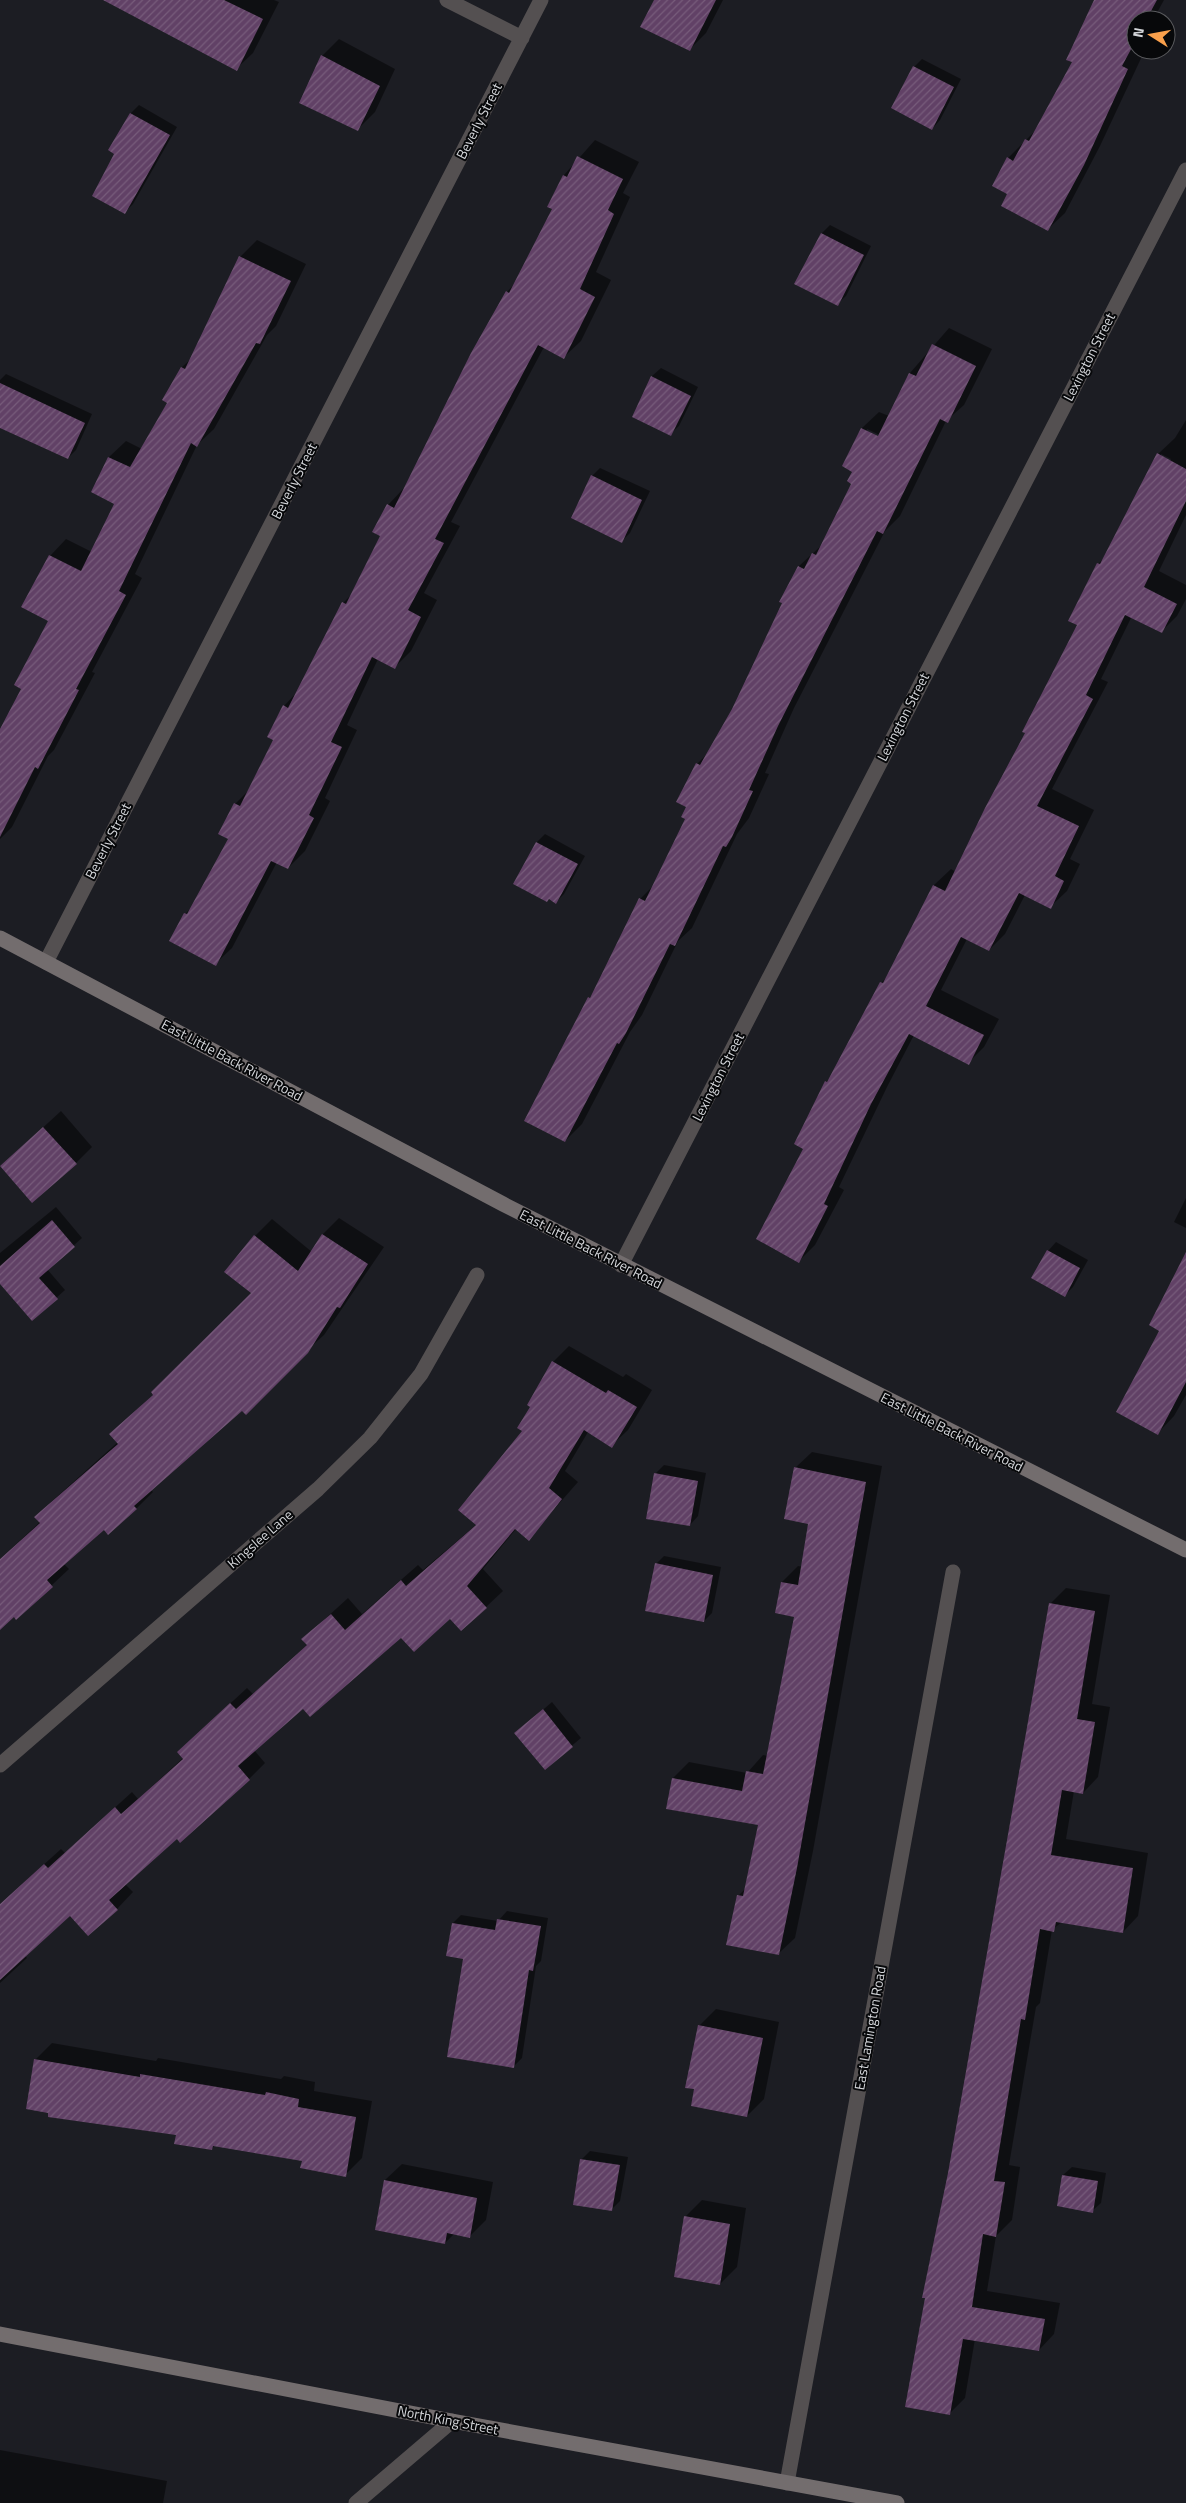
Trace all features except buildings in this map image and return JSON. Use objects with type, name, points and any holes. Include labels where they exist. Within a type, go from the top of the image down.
[{"type":"street","points":[[446,0],[522,38]]},
{"type":"street","name":"Beverly Street","points":[[46,962],[541,0]]},
{"type":"street","name":"Lexington Street","points":[[621,1264],[1186,170]]},
{"type":"street","name":"East Little Back River Road","points":[[0,938],[621,1264],[1186,1550]]},
{"type":"street","name":"Kingslee Lane","points":[[0,1766],[318,1489],[370,1438],[421,1374],[476,1275]]},
{"type":"street","name":"East Lamington Road","points":[[787,2483],[954,1572]]},
{"type":"street","name":"North King Street","points":[[0,2334],[452,2421],[897,2503]]},
{"type":"street","points":[[356,2503],[452,2421]]}]
